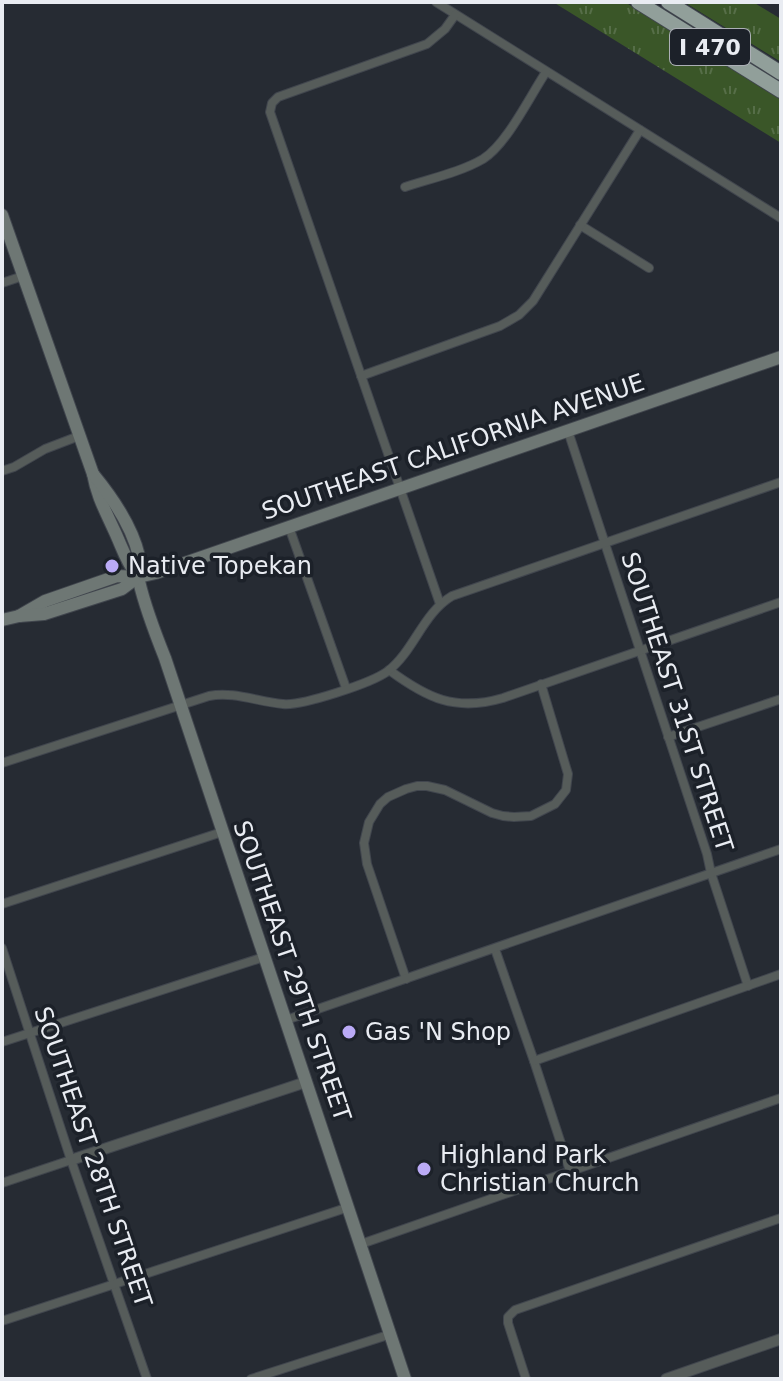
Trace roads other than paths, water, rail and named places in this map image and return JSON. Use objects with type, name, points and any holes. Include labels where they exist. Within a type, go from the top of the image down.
[{"type":"highway","name":"I 470","points":[[638,2],[781,91]]},
{"type":"highway","name":"I 470","points":[[668,2],[781,73]]},
{"type":"main road","name":"SOUTHEAST 29TH STREET","points":[[2,215],[93,474],[128,529],[139,558],[138,577],[179,706],[405,1379]]},
{"type":"main road","name":"SOUTHEAST CALIFORNIA AVENUE","points":[[2,620],[117,576],[138,577],[156,573],[781,357]]},
{"type":"street","points":[[436,2],[781,218]]},
{"type":"street","points":[[440,604],[270,106],[276,99],[418,49],[437,37],[455,15]]},
{"type":"street","points":[[405,187],[472,165],[490,154],[503,140],[546,72]]},
{"type":"street","points":[[361,376],[511,321],[524,311],[640,130]]},
{"type":"street","points":[[580,225],[649,268]]},
{"type":"street","points":[[2,283],[23,276]]},
{"type":"street","name":"SOUTHEAST 31ST STREET","points":[[568,431],[748,986]]},
{"type":"street","points":[[2,471],[79,436]]},
{"type":"street","points":[[2,763],[216,695],[301,704],[376,678],[399,660],[440,604],[459,593],[781,482]]},
{"type":"street","points":[[289,527],[346,688]]},
{"type":"street","points":[[389,670],[426,695],[452,703],[492,701],[781,602]]},
{"type":"street","points":[[406,979],[367,864],[364,843],[369,822],[388,797],[417,786],[445,790],[503,816],[531,816],[555,804],[568,785],[568,774],[541,684]]},
{"type":"street","points":[[668,737],[781,699]]},
{"type":"street","points":[[2,904],[222,832]]},
{"type":"street","points":[[286,1020],[781,849]]},
{"type":"street","name":"SOUTHEAST 28TH STREET","points":[[2,948],[147,1379]]},
{"type":"street","points":[[495,949],[570,1171]]},
{"type":"street","points":[[2,1042],[264,957]]},
{"type":"street","points":[[534,1061],[781,974]]},
{"type":"street","points":[[2,1183],[306,1082]]},
{"type":"street","points":[[361,1244],[781,1098]]},
{"type":"street","points":[[2,1321],[349,1207]]},
{"type":"street","points":[[526,1379],[510,1332],[508,1317],[515,1310],[781,1218]]},
{"type":"street","points":[[251,1379],[391,1334]]},
{"type":"street","points":[[666,1379],[781,1339]]},
{"type":"place","name":"Native Topekan","points":[[112,566]]},
{"type":"place","name":"Gas 'N Shop","points":[[349,1032]]},
{"type":"place","name":"Highland Park Christian Church","points":[[424,1169]]}]
